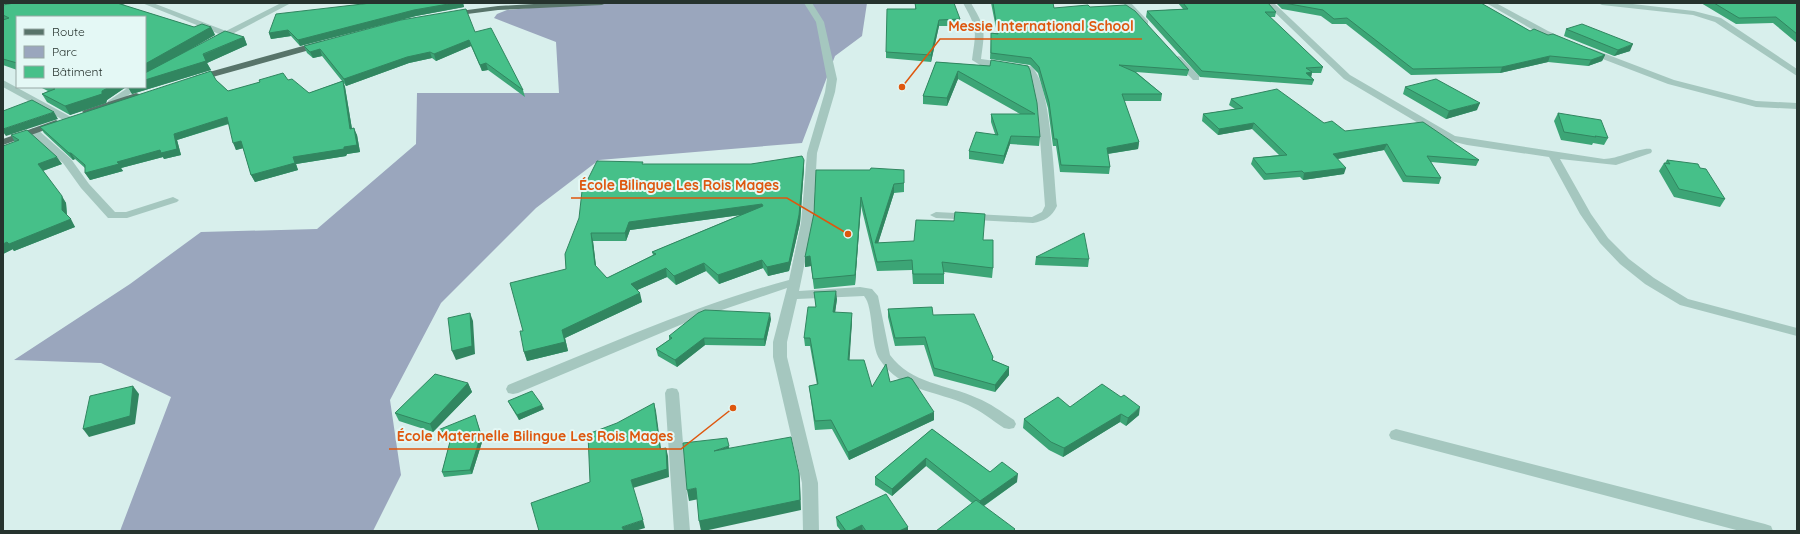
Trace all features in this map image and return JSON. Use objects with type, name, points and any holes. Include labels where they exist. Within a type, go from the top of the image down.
[{"type":"main road","points":[[439,16],[498,8],[602,3]]},
{"type":"main road","points":[[185,82],[328,42]]},
{"type":"main road","points":[[3,142],[111,103],[148,92]]},
{"type":"street","points":[[146,3],[226,34]]},
{"type":"street","points":[[206,46],[226,34],[287,3]]},
{"type":"street","points":[[808,3],[820,22],[832,79],[830,92],[812,153],[807,223],[794,288],[780,342],[780,357],[810,483],[811,531]]},
{"type":"street","points":[[936,215],[1033,220],[1044,217],[1049,212],[1051,206],[1045,123],[1035,74],[1028,68],[987,63],[976,60],[980,32],[979,24],[967,3]]},
{"type":"street","points":[[1127,3],[1153,31]]},
{"type":"street","points":[[1269,3],[1347,77],[1451,138],[1467,142],[1604,162],[1616,162],[1647,151]]},
{"type":"street","points":[[1490,3],[1545,33],[1671,82],[1756,104],[1797,106]]},
{"type":"street","points":[[1602,3],[1694,13],[1710,17],[1723,23],[1797,73]]},
{"type":"street","points":[[1173,54],[1196,78]]},
{"type":"street","points":[[1787,65],[1797,66]]},
{"type":"street","points":[[3,83],[68,118]]},
{"type":"street","points":[[111,103],[134,88]]},
{"type":"street","points":[[33,131],[67,161],[85,186],[112,216],[127,215],[173,200]]},
{"type":"street","points":[[1553,155],[1597,233],[1608,245],[1658,288],[1670,296],[1684,302],[1797,332]]},
{"type":"street","points":[[513,390],[690,317],[770,288],[860,290],[868,292],[872,296],[884,356],[889,365],[900,375],[910,380],[972,401],[1009,424]]},
{"type":"street","points":[[672,393],[682,531]]},
{"type":"street","points":[[1396,435],[1764,531]]},
{"type":"green space","points":[[581,3],[867,3],[862,36],[835,56],[802,143],[599,160],[536,208],[441,303],[390,400],[401,475],[373,531],[120,531],[171,397],[101,363],[14,360],[130,284],[201,232],[317,229],[416,144],[417,93],[559,93],[556,42],[494,18],[497,14],[507,10]]},
{"type":"building","points":[[14,3],[117,3],[194,27],[202,24],[211,27],[146,63],[146,16],[16,16],[16,63],[3,59],[3,20],[9,18],[3,15],[3,5]]},
{"type":"building","points":[[371,3],[454,3],[414,10],[298,40],[288,30],[269,33],[276,14]]},
{"type":"building","points":[[915,3],[954,3],[960,19],[939,20],[931,55],[886,52],[887,9],[916,9]]},
{"type":"building","points":[[993,3],[1053,3],[1054,8],[1088,5],[1090,7],[1126,5],[1135,11],[1189,70],[1119,65],[1135,72],[1162,94],[1122,94],[1139,142],[1107,148],[1110,167],[1061,165],[1057,139],[1054,139],[1049,102],[1039,67],[1031,58],[991,53],[991,33],[998,34]]},
{"type":"building","points":[[1183,3],[1268,3],[1276,12],[1265,12],[1323,67],[1306,68],[1312,72],[1306,73],[1314,80],[1202,71],[1147,11],[1188,9]]},
{"type":"building","points":[[1284,3],[1481,3],[1530,31],[1534,29],[1548,35],[1553,34],[1605,55],[1591,60],[1550,56],[1502,67],[1413,69],[1347,18],[1334,19],[1323,10]]},
{"type":"building","points":[[1714,3],[1797,3],[1797,34],[1776,17],[1739,18]]},
{"type":"building","points":[[466,9],[475,32],[491,28],[523,90],[486,63],[480,65],[469,40],[434,54],[430,52],[407,57],[344,79],[320,49],[310,52],[304,46],[401,20]]},
{"type":"building","points":[[1582,24],[1633,44],[1618,50],[1566,29]]},
{"type":"building","points":[[225,31],[244,37],[203,54],[206,61],[146,80],[146,72]]},
{"type":"building","points":[[991,60],[1028,66],[1037,103],[1040,137],[1011,136],[1004,156],[969,151],[976,132],[998,135],[991,114],[1035,114],[958,71],[947,98],[923,96],[936,62],[990,66]]},
{"type":"building","points":[[211,71],[216,80],[228,91],[260,82],[259,80],[283,73],[288,80],[292,79],[309,93],[343,81],[350,129],[354,128],[357,145],[344,147],[344,149],[293,157],[295,163],[251,175],[241,141],[233,143],[227,117],[174,134],[177,149],[161,153],[160,150],[117,162],[119,164],[85,173],[85,165],[40,127]]},
{"type":"building","points":[[1436,79],[1480,103],[1449,111],[1405,87]]},
{"type":"building","points":[[54,88],[107,88],[102,91],[102,94],[65,106],[42,94],[55,89]]},
{"type":"building","points":[[1277,89],[1324,123],[1332,121],[1345,131],[1423,122],[1479,160],[1427,156],[1441,178],[1406,176],[1387,144],[1333,154],[1346,168],[1304,173],[1302,171],[1266,174],[1253,158],[1287,155],[1254,123],[1219,129],[1203,114],[1243,108],[1231,99]]},
{"type":"building","points":[[32,100],[54,112],[3,129],[3,111]]},
{"type":"building","points":[[1558,113],[1601,120],[1608,138],[1564,132]]},
{"type":"building","points":[[27,130],[57,157],[38,164],[62,196],[62,210],[71,219],[9,244],[7,242],[3,244],[3,146],[19,140],[11,135]]},
{"type":"building","points":[[802,156],[804,160],[799,215],[789,262],[767,267],[762,260],[718,275],[704,263],[674,276],[666,268],[631,284],[640,293],[562,330],[565,342],[524,352],[520,331],[523,331],[510,283],[566,269],[565,254],[579,218],[582,191],[597,161],[643,162],[642,164],[751,164]],"holes":[[[762,204],[763,206],[652,252],[656,254],[607,278],[595,265],[591,233],[625,233],[629,222]]]},
{"type":"building","points":[[1667,160],[1698,164],[1700,168],[1706,169],[1725,199],[1679,189],[1664,163],[1670,164]]},
{"type":"building","points":[[871,168],[904,170],[904,183],[894,184],[875,243],[914,241],[916,220],[954,221],[955,212],[985,214],[983,240],[993,240],[993,268],[942,262],[944,274],[913,274],[912,260],[877,262],[861,197],[855,275],[813,279],[810,256],[805,257],[814,213],[816,170],[870,170]]},
{"type":"building","points":[[1084,233],[1089,259],[1036,257]]},
{"type":"building","points":[[836,291],[833,312],[852,313],[848,360],[864,360],[872,387],[886,364],[890,382],[908,377],[912,379],[934,412],[848,452],[831,420],[815,421],[809,386],[818,384],[810,338],[804,338],[808,307],[816,307],[814,292]]},
{"type":"building","points":[[932,307],[933,315],[974,314],[993,357],[992,360],[1009,367],[995,385],[934,368],[925,337],[895,338],[888,309]]},
{"type":"building","points":[[705,310],[770,313],[764,339],[704,338],[675,360],[656,349],[672,338],[669,336],[698,313]]},
{"type":"building","points":[[470,313],[472,346],[452,351],[448,318]]},
{"type":"building","points":[[435,374],[468,383],[430,424],[395,413]]},
{"type":"building","points":[[1102,384],[1121,397],[1124,395],[1140,407],[1128,418],[1121,414],[1064,448],[1051,442],[1024,419],[1058,397],[1070,407]]},
{"type":"building","points":[[133,386],[130,416],[83,429],[90,396]]},
{"type":"building","points":[[532,391],[542,405],[517,415],[508,401]]},
{"type":"building","points":[[654,403],[660,449],[666,448],[667,469],[631,480],[643,520],[622,527],[624,531],[539,531],[531,503],[590,482],[588,434],[617,423]]},
{"type":"building","points":[[475,415],[481,435],[470,470],[442,472],[452,434],[438,430]]},
{"type":"building","points":[[932,429],[990,472],[1002,462],[1018,474],[980,501],[926,458],[892,489],[875,477]]},
{"type":"building","points":[[791,437],[799,473],[800,500],[699,521],[696,488],[687,490],[683,443],[727,438],[729,446],[714,451]]},
{"type":"building","points":[[886,494],[908,527],[899,531],[866,531],[862,525],[850,531],[846,531],[836,517]]},
{"type":"building","points":[[976,500],[1015,529],[1013,531],[936,531]]},
{"type":"place","name":"Messie International School","points":[[902,87]]},
{"type":"place","name":"École Bilingue Les Rois Mages","points":[[848,234]]},
{"type":"place","name":"École Maternelle Bilingue Les Rois Mages","points":[[733,408]]}]
